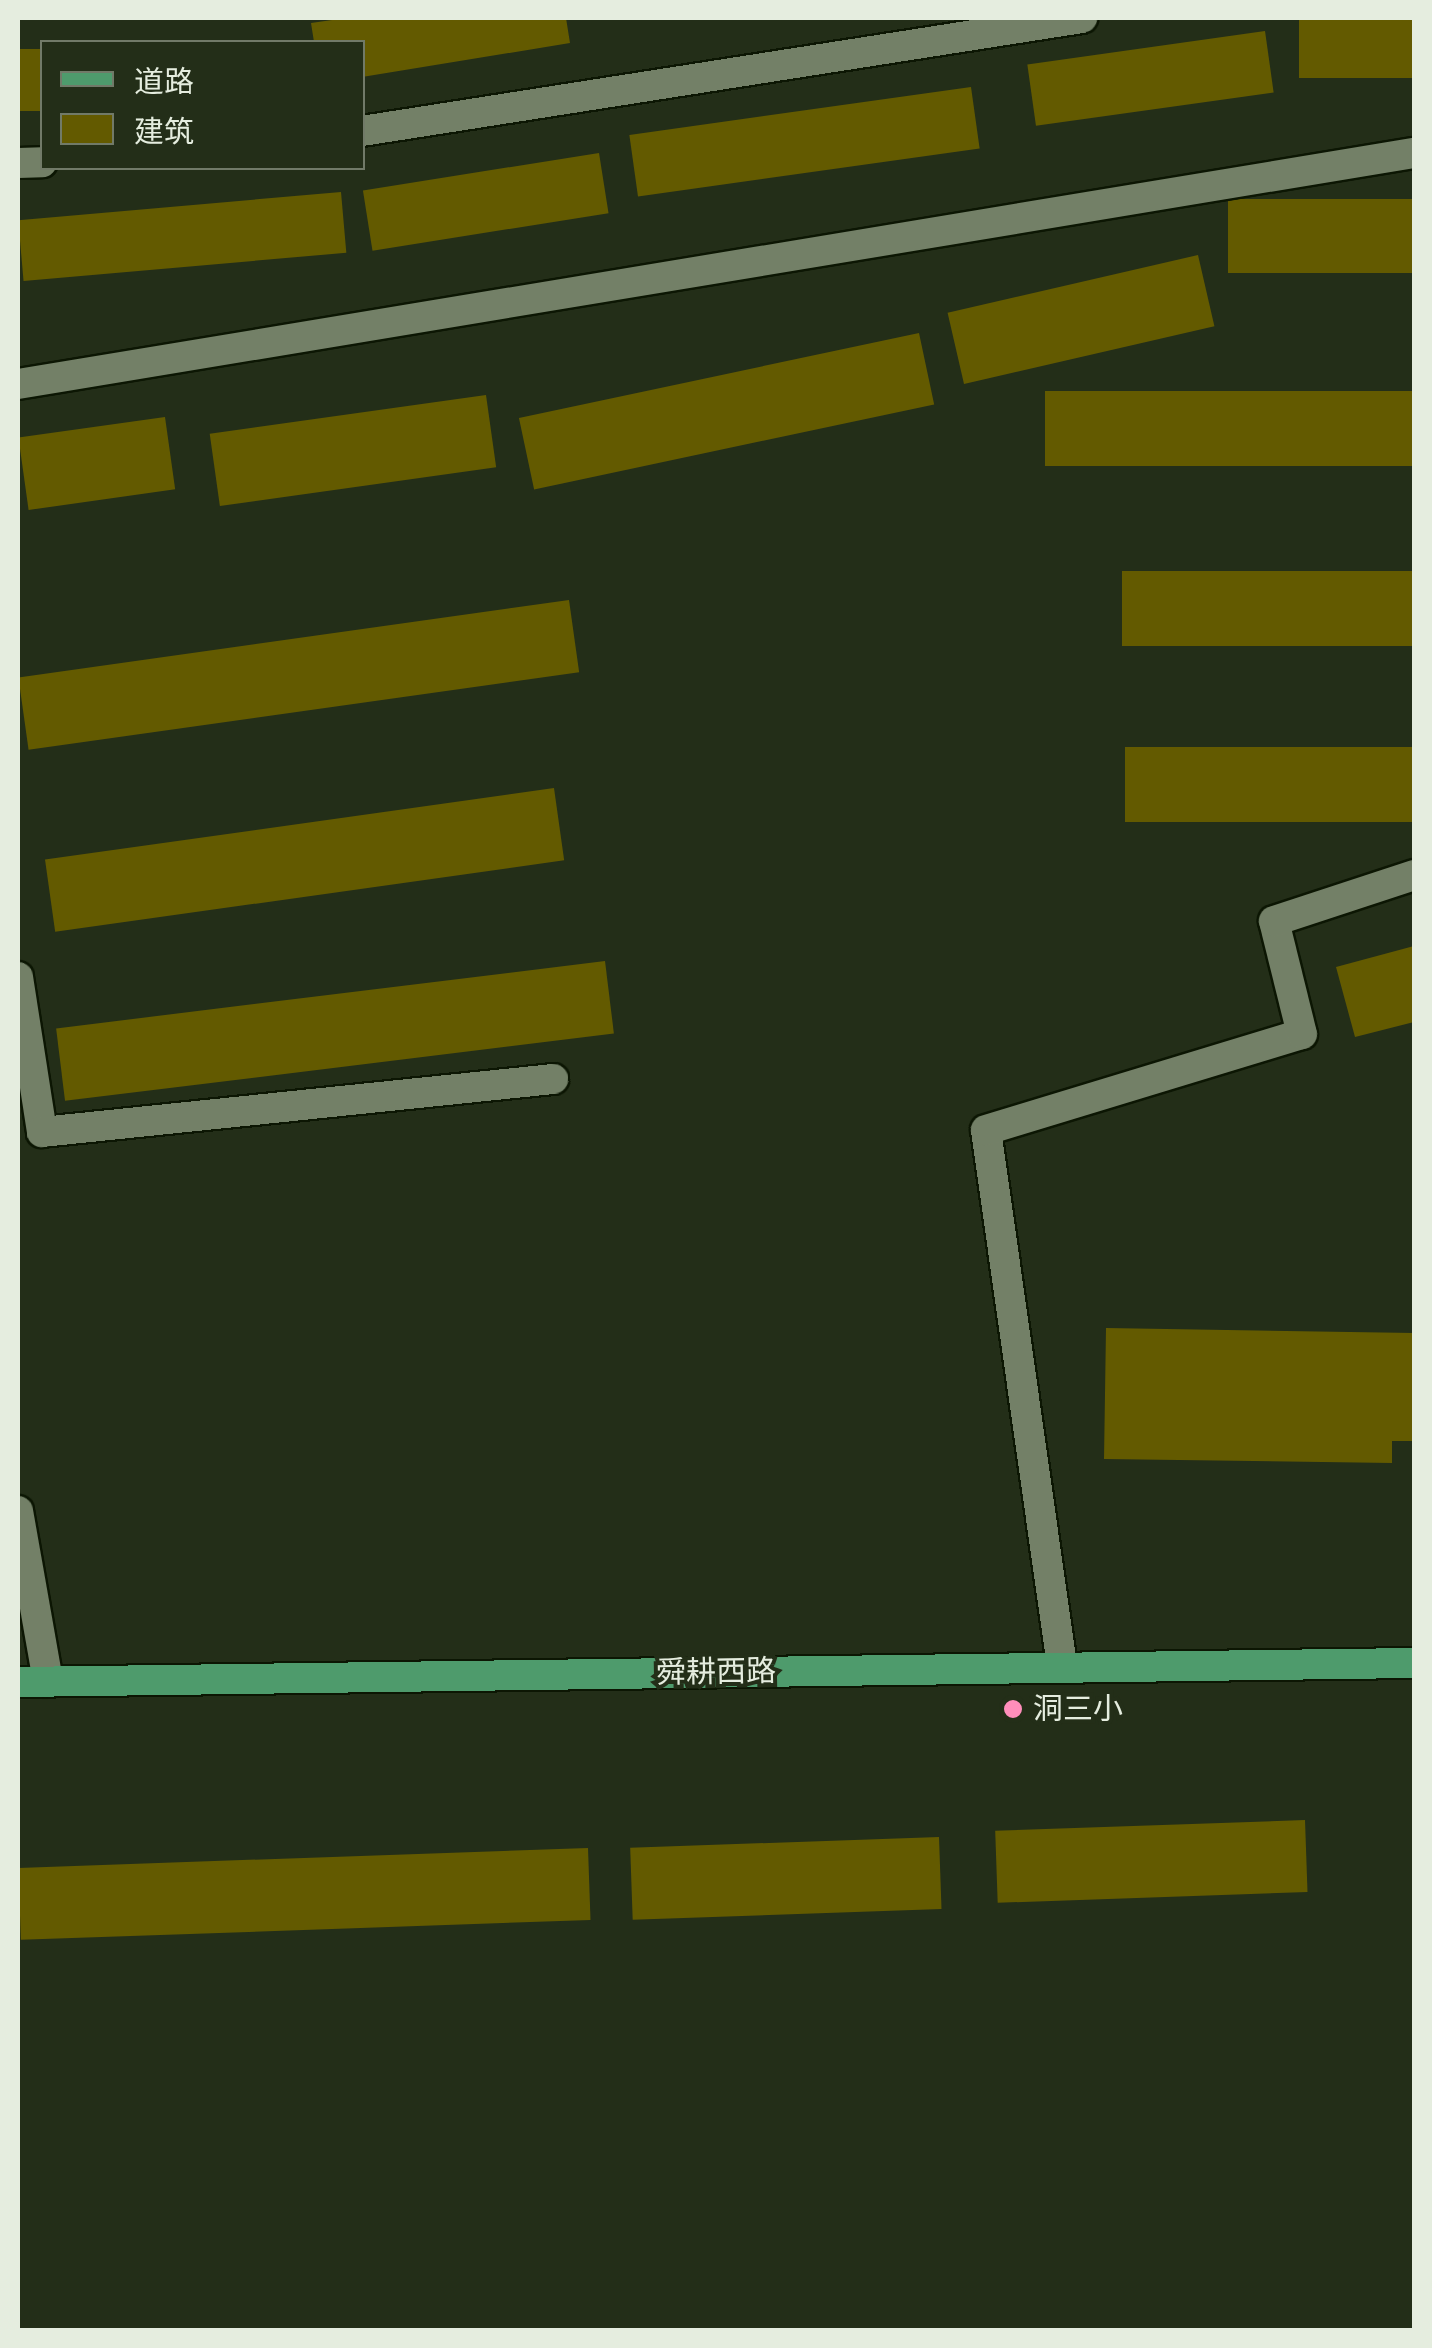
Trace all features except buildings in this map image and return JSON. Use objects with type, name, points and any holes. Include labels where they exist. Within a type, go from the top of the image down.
[{"type":"main road","name":"舜耕西路","points":[[33,1682],[1414,1664]]},
{"type":"street","points":[[365,131],[1082,18]]},
{"type":"street","points":[[18,384],[1414,153]]},
{"type":"street","points":[[1062,1666],[986,1130],[1302,1034],[1274,922],[1414,875]]},
{"type":"street","points":[[18,977],[42,1132],[553,1079]]},
{"type":"street","points":[[18,1510],[33,1682]]},
{"type":"place","name":"洞三小","points":[[1013,1709]]}]
